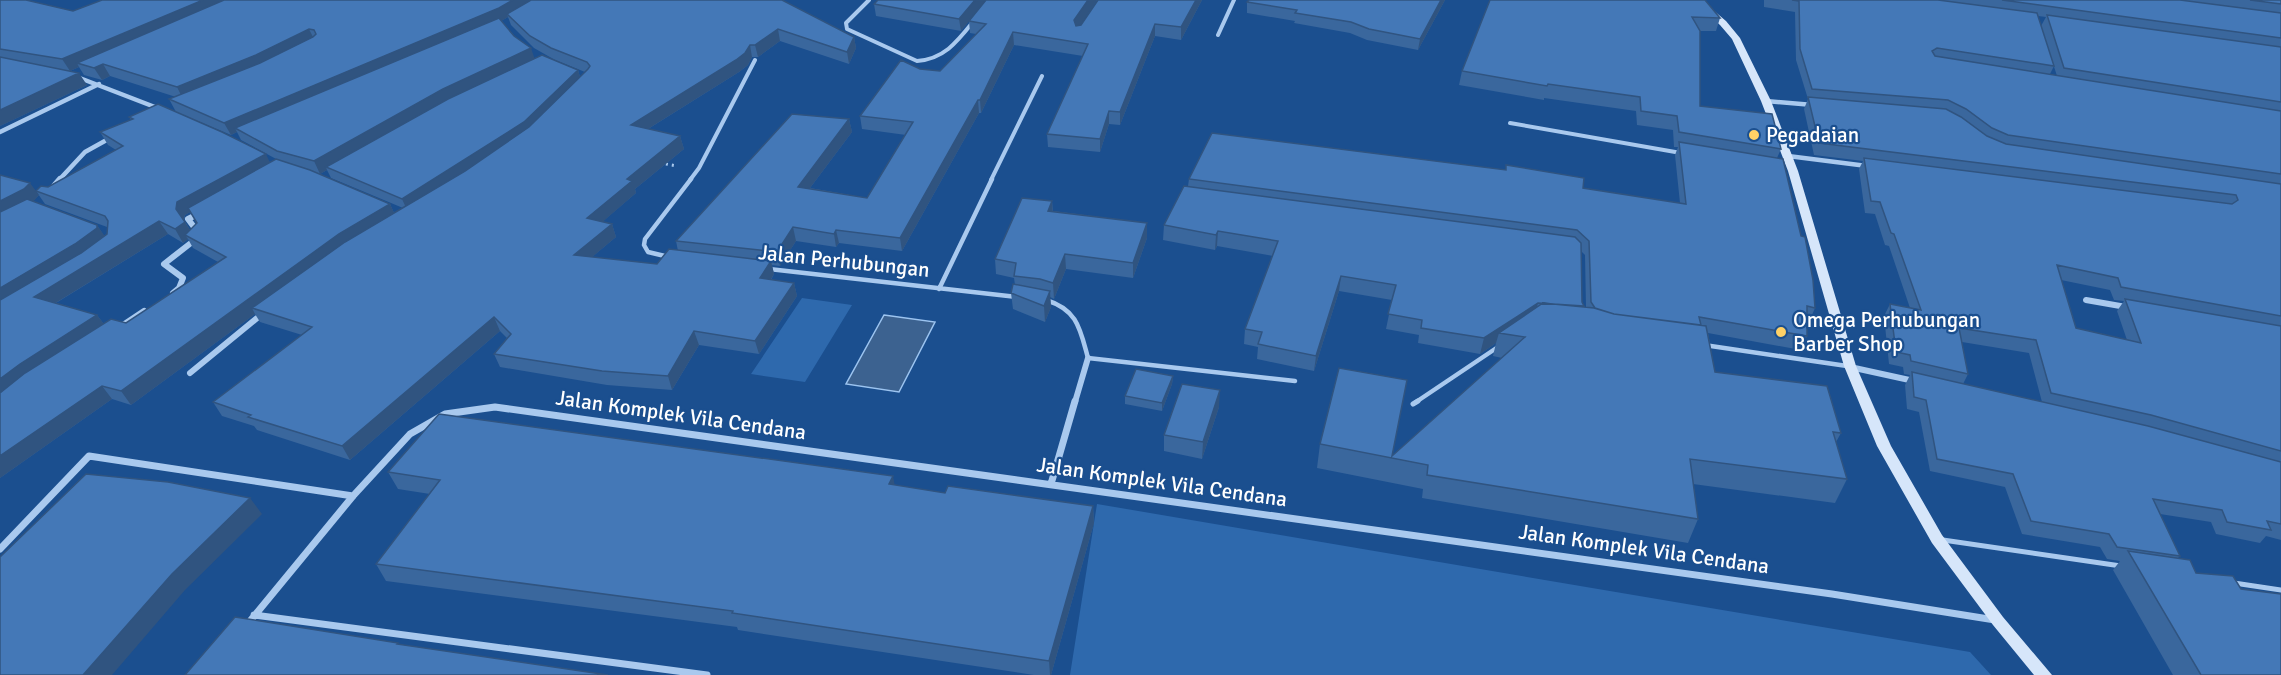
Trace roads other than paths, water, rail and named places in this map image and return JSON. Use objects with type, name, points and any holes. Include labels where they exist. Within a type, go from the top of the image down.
[{"type":"main road","points":[[1696,0],[1723,23],[1736,38],[1766,101],[1788,156],[1788,171],[1850,366],[1884,446],[1937,539],[1998,621],[2044,675]]},
{"type":"street","points":[[83,71],[72,76],[100,84],[163,110],[154,115]]},
{"type":"street","points":[[0,132],[100,84]]},
{"type":"street","points":[[1766,101],[1824,106]]},
{"type":"street","points":[[52,188],[85,152],[118,133]]},
{"type":"street","points":[[1788,156],[1876,167]]},
{"type":"street","points":[[166,297],[179,288],[183,278],[164,264],[200,236],[188,219],[209,208]]},
{"type":"street","points":[[2086,300],[2132,308]]},
{"type":"street","points":[[190,373],[272,306]]},
{"type":"street","points":[[109,333],[147,309]]},
{"type":"street","points":[[1051,484],[1088,358]]},
{"type":"street","points":[[1850,366],[1919,382]]},
{"type":"street","name":"Jalan Komplek Vila Cendana","points":[[240,632],[353,496],[402,442],[424,424],[445,414],[495,407],[1808,590],[1998,621]]},
{"type":"street","points":[[0,549],[89,456],[353,496]]},
{"type":"street","points":[[254,615],[707,675]]},
{"type":"lane","points":[[869,0],[846,23],[847,29],[917,61],[930,61],[943,56],[978,16]]},
{"type":"lane","points":[[1218,35],[1234,0]]},
{"type":"lane","points":[[677,259],[648,252],[644,245],[645,239],[699,168],[754,60]]},
{"type":"lane","name":"Jalan Perhubungan","points":[[939,289],[1042,76]]},
{"type":"lane","points":[[1510,123],[1685,154]]},
{"type":"lane","name":"Jalan Perhubungan","points":[[757,268],[1018,297]]},
{"type":"lane","points":[[1041,299],[1064,306],[1072,313],[1088,358],[1295,381]]},
{"type":"lane","points":[[1413,404],[1508,341]]},
{"type":"lane","points":[[1700,345],[1850,366]]},
{"type":"lane","points":[[1937,539],[2128,567]]},
{"type":"lane","points":[[2222,581],[2281,590]]},
{"type":"place","name":"Pegadaian","points":[[1754,135]]},
{"type":"place","name":"Omega Perhubungan Barber Shop","points":[[1781,332]]}]
